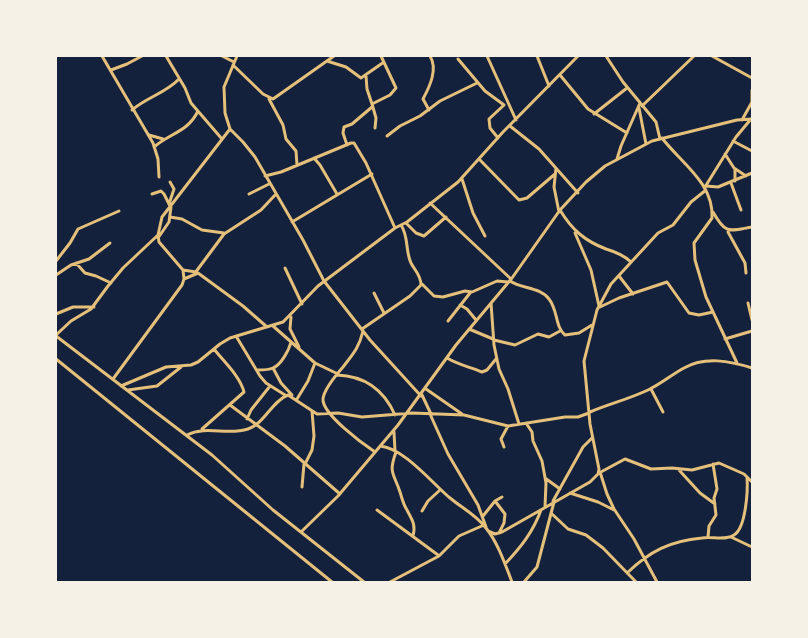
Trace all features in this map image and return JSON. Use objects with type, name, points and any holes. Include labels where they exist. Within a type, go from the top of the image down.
[{"type":"street","points":[[102,56],[148,134],[158,159],[159,177]]},
{"type":"street","points":[[111,70],[142,56]]},
{"type":"street","points":[[166,56],[190,103],[222,139]]},
{"type":"street","points":[[222,56],[234,63],[269,99],[283,125],[286,139],[296,151],[297,165]]},
{"type":"street","points":[[237,56],[225,87],[225,113],[230,129],[248,148],[266,176],[324,281],[362,330],[421,396],[448,454],[483,516],[486,528],[513,582]]},
{"type":"street","points":[[269,99],[277,98],[334,56]]},
{"type":"street","points":[[347,145],[344,127],[396,90],[381,56]]},
{"type":"street","points":[[429,110],[423,99],[434,70],[430,56]]},
{"type":"street","points":[[488,56],[506,104],[516,120]]},
{"type":"street","points":[[537,56],[549,86]]},
{"type":"street","points":[[122,386],[166,368],[198,362],[220,344],[237,336],[283,322],[324,281],[395,228],[406,223],[462,179],[498,138],[578,56]]},
{"type":"street","points":[[606,56],[627,88],[657,124],[661,138],[706,188],[712,218],[697,238],[693,248],[698,276],[737,363]]},
{"type":"street","points":[[617,159],[640,105],[694,56]]},
{"type":"street","points":[[712,56],[753,78]]},
{"type":"street","points":[[458,59],[477,83],[495,100],[506,104]]},
{"type":"street","points":[[327,61],[346,68],[361,78],[384,62]]},
{"type":"street","points":[[560,75],[594,114],[627,132]]},
{"type":"street","points":[[366,76],[367,89],[376,118],[375,128]]},
{"type":"street","points":[[132,110],[153,96],[161,94],[179,79]]},
{"type":"street","points":[[387,136],[440,101],[477,83]]},
{"type":"street","points":[[594,114],[627,88]]},
{"type":"street","points":[[742,120],[752,102],[753,90]]},
{"type":"street","points":[[498,138],[490,128],[489,119],[506,104]]},
{"type":"street","points":[[640,105],[646,144]]},
{"type":"street","points":[[154,147],[189,125],[198,111]]},
{"type":"street","points":[[301,532],[340,494],[393,431],[476,320],[510,281],[560,211],[586,182],[617,159],[661,138],[752,119]]},
{"type":"street","points":[[657,582],[634,539],[614,510],[599,473],[592,438],[584,361],[593,325],[607,289],[658,233],[673,225],[691,202],[706,188],[733,141],[752,119]]},
{"type":"street","points":[[510,126],[539,149],[578,193]]},
{"type":"street","points":[[113,380],[182,285],[184,279],[183,270],[159,242],[162,217],[230,129]]},
{"type":"street","points":[[148,134],[164,139]]},
{"type":"street","points":[[733,141],[753,152]]},
{"type":"street","points":[[266,176],[354,144],[372,174],[395,228]]},
{"type":"street","points":[[725,154],[735,169],[746,176]]},
{"type":"street","points":[[314,158],[337,195]]},
{"type":"street","points":[[480,160],[519,200],[527,198],[555,174]]},
{"type":"street","points":[[556,168],[554,187],[560,211],[575,231],[583,238],[619,253],[631,262]]},
{"type":"street","points":[[735,169],[733,182],[741,210]]},
{"type":"street","points":[[706,188],[718,187],[753,173]]},
{"type":"street","points":[[292,222],[372,174]]},
{"type":"street","points":[[462,179],[473,213],[485,236]]},
{"type":"street","points":[[170,182],[174,187],[185,189]]},
{"type":"street","points":[[249,194],[270,183]]},
{"type":"street","points":[[174,187],[169,222],[158,237],[111,283],[94,307],[71,321],[56,337],[187,435],[364,582]]},
{"type":"street","points":[[152,194],[163,192],[170,205]]},
{"type":"street","points":[[184,279],[195,272],[225,233],[261,210],[276,194]]},
{"type":"street","points":[[430,203],[510,281],[518,286],[543,293],[555,309],[562,333],[568,336],[593,325]]},
{"type":"street","points":[[56,259],[70,243],[78,229],[119,211]]},
{"type":"street","points":[[712,211],[727,230],[745,262],[746,273]]},
{"type":"street","points":[[170,217],[182,219],[202,230],[225,233]]},
{"type":"street","points":[[406,223],[416,233],[424,236],[446,217]]},
{"type":"street","points":[[401,225],[407,237],[410,262],[420,277],[421,283],[431,293],[438,297],[470,292]]},
{"type":"street","points":[[727,230],[753,227]]},
{"type":"street","points":[[575,231],[591,270],[599,307]]},
{"type":"street","points":[[56,275],[76,263],[89,259],[110,243]]},
{"type":"street","points":[[76,263],[85,273],[111,283]]},
{"type":"street","points":[[285,268],[302,304]]},
{"type":"street","points":[[183,270],[195,272],[243,306],[267,327]]},
{"type":"street","points":[[619,276],[633,294]]},
{"type":"street","points":[[448,321],[470,292],[496,281],[510,281]]},
{"type":"street","points":[[599,307],[667,282],[689,314],[699,315],[713,312]]},
{"type":"street","points":[[375,452],[330,414],[323,405],[323,396],[355,353],[362,330],[415,293],[421,283]]},
{"type":"street","points":[[374,293],[385,313]]},
{"type":"street","points":[[491,303],[496,358],[519,424]]},
{"type":"street","points":[[748,303],[753,320]]},
{"type":"street","points":[[460,305],[467,309],[476,320]]},
{"type":"street","points":[[56,314],[73,307],[94,307]]},
{"type":"street","points":[[291,315],[290,329],[300,349]]},
{"type":"street","points":[[273,326],[315,363],[338,374],[369,382],[388,400],[395,415]]},
{"type":"street","points":[[470,329],[515,345],[538,334],[549,337],[560,330]]},
{"type":"street","points":[[725,339],[753,331]]},
{"type":"street","points":[[237,336],[257,370],[270,386],[295,398]]},
{"type":"street","points":[[257,370],[273,368],[288,351],[291,342]]},
{"type":"street","points":[[187,435],[200,430],[244,392],[243,387],[214,349]]},
{"type":"street","points":[[447,358],[460,366],[472,367],[482,372],[487,370],[496,358]]},
{"type":"street","points":[[56,359],[332,582]]},
{"type":"street","points":[[273,368],[281,383],[295,398],[317,414],[362,417],[406,414],[464,415],[508,426],[578,417],[651,389],[681,369],[699,361],[728,361],[753,368]]},
{"type":"street","points":[[295,398],[308,381],[315,363]]},
{"type":"street","points":[[128,390],[157,386],[180,367]]},
{"type":"street","points":[[247,419],[251,410],[270,386]]},
{"type":"street","points":[[426,389],[464,415]]},
{"type":"street","points":[[651,389],[663,412]]},
{"type":"street","points":[[200,430],[249,429],[285,395]]},
{"type":"street","points":[[230,405],[285,446],[340,494]]},
{"type":"street","points":[[302,487],[305,464],[312,450],[314,436],[312,411]]},
{"type":"street","points":[[505,564],[525,543],[543,508],[545,478],[542,461],[533,441],[532,432],[526,423]]},
{"type":"street","points":[[504,447],[501,439],[508,426]]},
{"type":"street","points":[[393,431],[396,452],[393,476],[403,503],[414,520],[413,536]]},
{"type":"street","points":[[524,582],[537,567],[552,514],[553,502],[583,447],[592,438]]},
{"type":"street","points":[[380,446],[396,452],[471,512],[486,528],[499,533]]},
{"type":"street","points":[[499,533],[590,482],[599,473],[625,459],[651,469],[692,470],[719,463],[753,482]]},
{"type":"street","points":[[708,537],[709,526],[716,515],[714,498],[717,489],[713,464]]},
{"type":"street","points":[[678,468],[700,493],[715,504]]},
{"type":"street","points":[[731,537],[737,533],[744,513],[748,487],[747,477]]},
{"type":"street","points":[[545,478],[568,493],[598,502],[614,510]]},
{"type":"street","points":[[422,511],[440,489]]},
{"type":"street","points":[[483,516],[495,501],[502,497]]},
{"type":"street","points":[[495,501],[505,514],[499,533]]},
{"type":"street","points":[[377,510],[439,556]]},
{"type":"street","points":[[552,514],[568,529],[586,535],[598,544],[636,582]]},
{"type":"street","points":[[392,582],[439,556],[459,536],[486,528]]},
{"type":"street","points":[[627,573],[643,557],[654,551],[708,537],[731,537],[753,547]]}]
